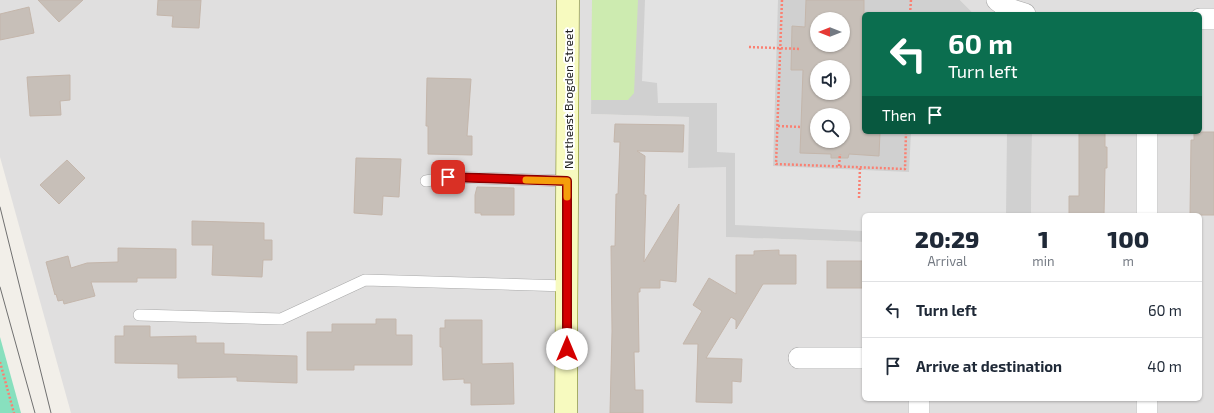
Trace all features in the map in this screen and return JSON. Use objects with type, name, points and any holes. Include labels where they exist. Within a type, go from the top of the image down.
[{"type":"street","name":"Northeast Brogden Street","points":[[566,413],[568,0]]},
{"type":"street","points":[[997,0],[1009,9],[1019,12]]},
{"type":"street","points":[[1202,19],[1214,19]]},
{"type":"street","points":[[1147,134],[1147,213]]},
{"type":"street","points":[[799,358],[862,358]]},
{"type":"street","points":[[919,401],[919,413]]},
{"type":"street","points":[[1147,401],[1147,413]]},
{"type":"lane","points":[[426,180],[448,177],[567,181]]},
{"type":"lane","points":[[139,315],[281,319],[364,280],[567,286]]},
{"type":"path","points":[[782,0],[776,164],[905,169],[906,134]]},
{"type":"path","points":[[910,12],[911,0]]},
{"type":"path","points":[[749,47],[801,49]]},
{"type":"path","points":[[778,126],[801,127]]},
{"type":"path","points":[[839,166],[840,154]]},
{"type":"path","points":[[859,198],[860,167]]},
{"type":"path","points":[[0,362],[14,413]]},
{"type":"shaded area","points":[[0,0],[592,0],[591,114],[689,117],[726,167],[727,237],[862,242],[862,401],[1202,401],[1202,213],[1031,213],[1032,134],[1202,134],[1202,12],[972,12],[960,0],[1214,0],[1214,413],[71,413],[0,157]]},
{"type":"shaded area","points":[[592,0],[960,0],[972,12],[862,12],[862,134],[1032,134],[1031,213],[862,213],[862,242],[726,237],[726,167],[688,168],[689,117],[591,114]]},
{"type":"shaded area","points":[[645,0],[778,0],[773,166],[909,172],[911,134],[1007,134],[1006,213],[862,213],[862,231],[735,225],[735,153],[717,152],[717,103],[658,103],[657,83],[642,81]]},
{"type":"green space","points":[[592,0],[638,0],[634,93],[628,100],[591,100]]},
{"type":"green space","points":[[0,337],[21,413],[0,413]]},
{"type":"building","points":[[38,0],[83,0],[59,22]]},
{"type":"building","points":[[158,0],[201,0],[199,28],[172,27],[173,16],[157,15]]},
{"type":"building","points":[[806,0],[864,0],[864,12],[862,12],[862,134],[880,134],[879,156],[849,154],[848,158],[831,158],[831,154],[800,153],[803,70],[791,70],[792,26],[805,27]]},
{"type":"building","points":[[29,7],[34,33],[0,40],[0,14]]},
{"type":"building","points":[[70,75],[70,100],[60,101],[61,115],[30,116],[27,77]]},
{"type":"building","points":[[427,78],[471,79],[467,136],[472,136],[472,155],[428,154],[428,126],[426,126]]},
{"type":"building","points":[[615,124],[684,125],[683,152],[637,151],[645,156],[644,195],[646,195],[644,262],[679,204],[676,282],[660,280],[660,288],[640,288],[640,292],[638,292],[639,352],[634,352],[635,390],[643,390],[643,413],[610,413],[612,331],[611,246],[615,246],[616,194],[618,194],[620,142],[614,142]]},
{"type":"building","points":[[1214,132],[1214,215],[1190,213],[1191,140],[1194,140],[1194,134]]},
{"type":"building","points":[[1079,134],[1105,134],[1105,147],[1107,147],[1107,168],[1105,168],[1104,213],[1069,213],[1069,196],[1079,196]]},
{"type":"building","points":[[356,158],[401,159],[399,197],[383,196],[382,215],[354,213]]},
{"type":"building","points":[[67,160],[85,178],[59,204],[40,185]]},
{"type":"building","points":[[477,187],[514,188],[514,215],[481,215],[481,213],[475,213],[475,195]]},
{"type":"building","points":[[192,221],[264,223],[264,240],[272,240],[272,260],[263,260],[262,277],[212,275],[213,245],[192,245]]},
{"type":"building","points":[[118,248],[176,249],[176,278],[137,278],[137,282],[91,282],[95,296],[64,304],[63,300],[58,301],[46,262],[68,256],[71,268],[87,263],[118,262]]},
{"type":"building","points":[[779,250],[779,255],[796,255],[796,284],[763,284],[736,329],[736,320],[731,317],[706,358],[742,359],[741,382],[732,381],[732,403],[696,402],[698,344],[683,344],[702,311],[693,305],[709,278],[736,294],[736,255],[754,255],[754,251]]},
{"type":"building","points":[[827,261],[862,261],[862,288],[827,288]]},
{"type":"building","points":[[376,319],[396,319],[396,335],[412,335],[412,365],[354,365],[354,370],[307,370],[307,332],[332,332],[332,324],[376,324]]},
{"type":"building","points":[[445,320],[482,320],[482,364],[513,363],[514,404],[471,405],[471,383],[464,383],[464,379],[443,380],[440,328],[445,328]]},
{"type":"building","points":[[124,326],[150,326],[150,337],[196,336],[196,343],[224,343],[224,354],[297,356],[297,383],[237,381],[237,377],[178,378],[178,364],[115,363],[115,336],[124,336]]},
{"type":"tram line","points":[[0,207],[51,413]]},
{"type":"tram line","points":[[0,287],[35,413]]},
{"type":"slow traffic","points":[[526,180],[567,181],[567,197]]},
{"type":"route","points":[[448,177],[567,181],[567,349]]}]
